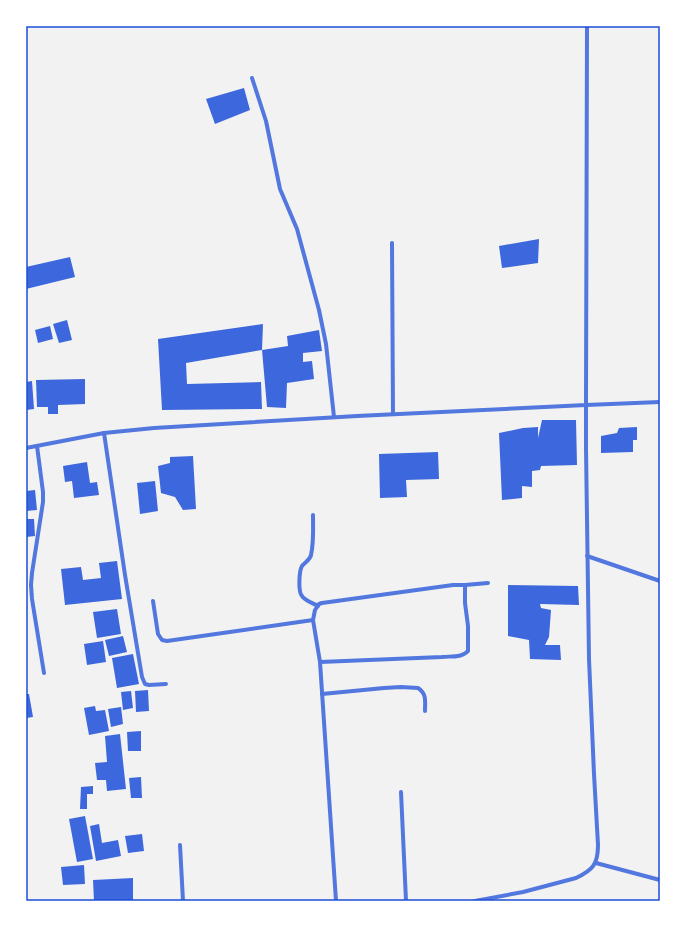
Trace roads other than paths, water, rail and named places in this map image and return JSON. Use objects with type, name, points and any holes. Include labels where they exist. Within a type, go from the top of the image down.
[{"type":"street","points":[[475,901],[523,892],[576,878],[584,875],[591,869],[596,863],[598,855],[589,659],[587,556],[587,26]]},
{"type":"street","points":[[252,78],[266,121],[280,189],[297,229],[319,310],[326,344],[334,417]]},
{"type":"street","points":[[392,243],[393,414]]},
{"type":"street","points":[[26,448],[104,433],[154,428],[334,417],[660,402]]},
{"type":"street","points":[[104,433],[142,677],[145,684],[149,686],[166,684]]},
{"type":"street","points":[[37,446],[43,502],[32,573],[31,592],[44,673]]},
{"type":"street","points":[[313,515],[311,556],[300,569],[300,592],[304,599],[318,606]]},
{"type":"street","points":[[587,556],[660,581]]},
{"type":"street","points":[[336,901],[320,662],[313,620],[315,610],[322,602],[454,585],[488,583]]},
{"type":"street","points":[[320,662],[442,657],[460,656],[465,654],[468,651],[468,626],[465,603],[465,585]]},
{"type":"street","points":[[153,601],[158,634],[162,640],[167,641],[313,620]]},
{"type":"street","points":[[322,694],[384,688],[418,688],[425,695],[425,712]]},
{"type":"street","points":[[401,792],[406,901]]},
{"type":"street","points":[[180,845],[183,901]]},
{"type":"street","points":[[596,863],[660,880]]}]
